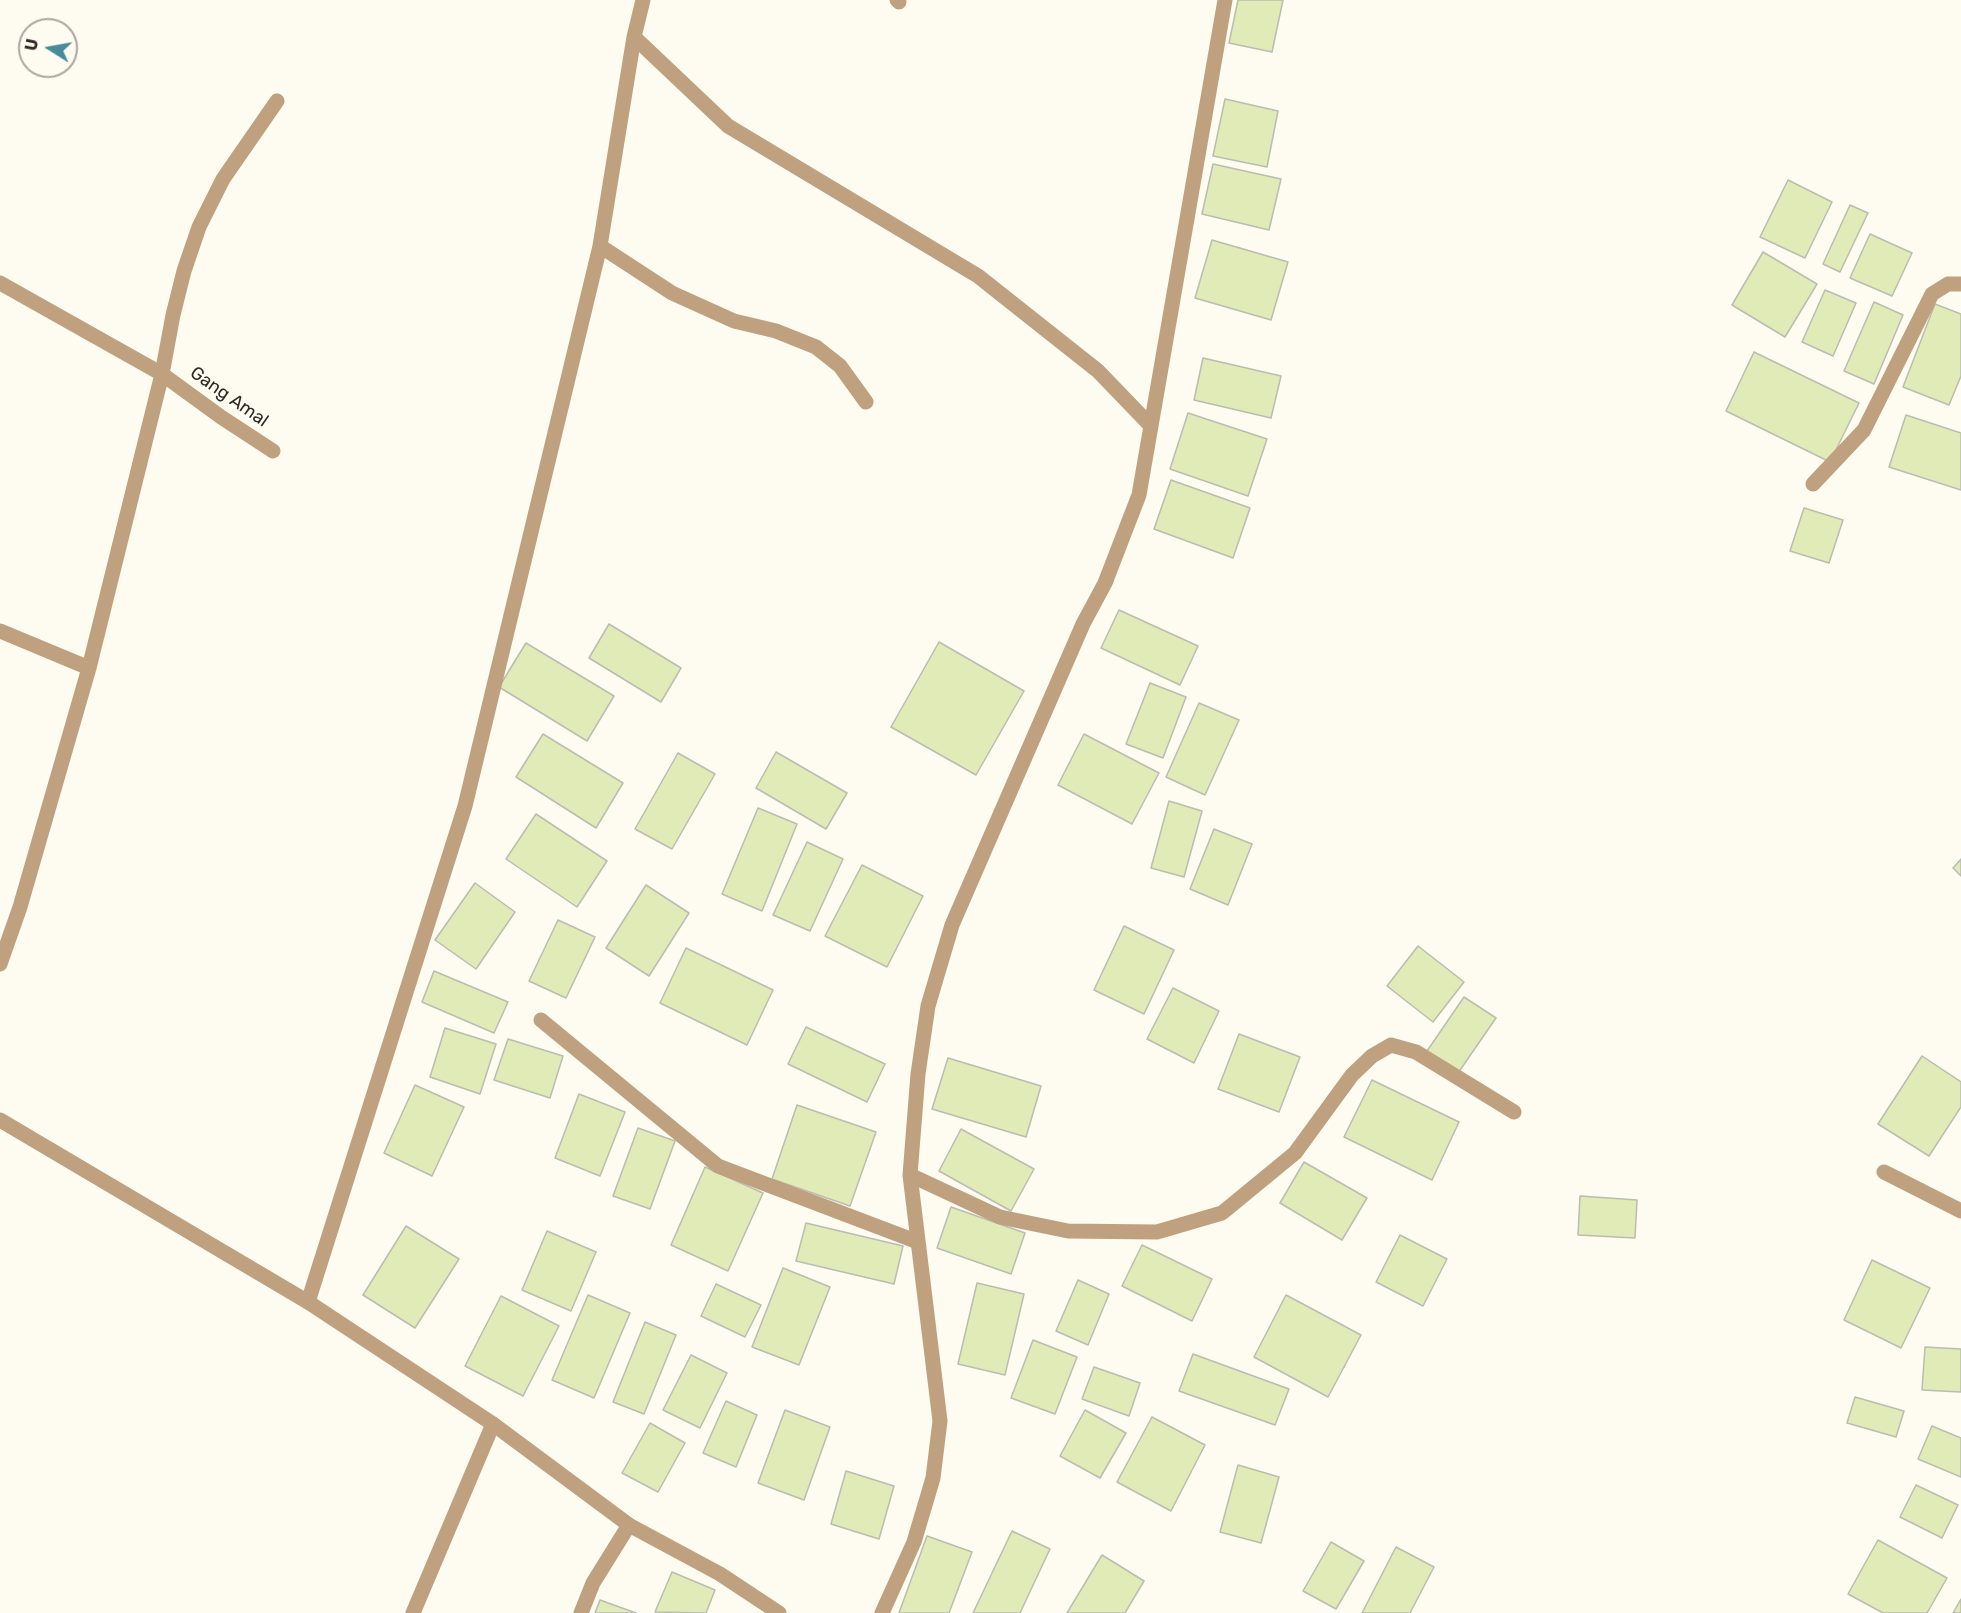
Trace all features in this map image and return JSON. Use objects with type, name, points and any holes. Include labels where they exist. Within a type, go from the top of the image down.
[{"type":"street","points":[[308,1302],[465,806],[600,246],[634,37],[643,0]]},
{"type":"street","points":[[882,1613],[914,1542],[933,1478],[940,1421],[910,1175],[918,1074],[928,1006],[952,925],[1083,624],[1105,583],[1139,495],[1225,0]]},
{"type":"street","points":[[634,37],[728,126],[986,282],[1098,371],[1151,426]]},
{"type":"street","points":[[0,964],[20,907],[89,668],[162,374],[184,271],[199,227],[223,179],[277,101]]},
{"type":"street","points":[[600,246],[672,293],[734,321],[776,331],[816,347],[840,366],[866,402]]},
{"type":"street","name":"Gang Amal","points":[[0,283],[162,374],[220,417],[273,451]]},
{"type":"street","points":[[1813,484],[1864,430],[1932,294],[1948,284],[1961,284]]},
{"type":"street","points":[[0,631],[89,668]]},
{"type":"street","points":[[541,1020],[718,1166],[918,1242]]},
{"type":"street","points":[[910,1175],[1000,1217],[1068,1231],[1157,1232],[1222,1213],[1295,1153],[1352,1074],[1372,1056],[1391,1045],[1416,1052],[1514,1112]]},
{"type":"street","points":[[0,1120],[308,1302],[494,1424],[629,1525],[720,1574],[779,1613]]},
{"type":"street","points":[[1884,1172],[1961,1211]]},
{"type":"street","points":[[413,1613],[494,1424]]},
{"type":"street","points":[[580,1613],[593,1583],[629,1525]]},
{"type":"building","points":[[1238,0],[1283,0],[1272,52],[1229,43]]},
{"type":"building","points":[[1225,99],[1278,111],[1267,167],[1213,156]]},
{"type":"building","points":[[1213,164],[1281,179],[1269,230],[1202,214]]},
{"type":"building","points":[[1788,180],[1832,202],[1805,258],[1760,237]]},
{"type":"building","points":[[1850,205],[1868,213],[1840,272],[1823,264]]},
{"type":"building","points":[[1870,234],[1912,253],[1892,296],[1850,278]]},
{"type":"building","points":[[1212,240],[1288,262],[1271,320],[1195,298]]},
{"type":"building","points":[[1763,252],[1817,284],[1785,337],[1732,305]]},
{"type":"building","points":[[1825,290],[1856,303],[1833,356],[1802,342]]},
{"type":"building","points":[[1874,302],[1903,315],[1874,384],[1844,371]]},
{"type":"building","points":[[1935,304],[1961,314],[1961,376],[1949,405],[1903,387]]},
{"type":"building","points":[[1754,352],[1859,403],[1830,462],[1726,411]]},
{"type":"building","points":[[1203,358],[1281,376],[1271,418],[1194,400]]},
{"type":"building","points":[[1188,413],[1267,439],[1248,496],[1170,469]]},
{"type":"building","points":[[1906,415],[1961,433],[1961,490],[1889,467]]},
{"type":"building","points":[[1171,480],[1250,508],[1233,558],[1154,529]]},
{"type":"building","points":[[1804,508],[1843,520],[1829,563],[1790,551]]},
{"type":"building","points":[[1119,610],[1198,646],[1180,685],[1101,648]]},
{"type":"building","points":[[609,624],[681,668],[661,702],[589,658]]},
{"type":"building","points":[[939,642],[1024,691],[976,775],[891,727]]},
{"type":"building","points":[[526,643],[614,696],[587,741],[499,687]]},
{"type":"building","points":[[1150,683],[1186,697],[1163,758],[1126,744]]},
{"type":"building","points":[[1199,703],[1239,720],[1205,795],[1166,777]]},
{"type":"building","points":[[543,734],[623,783],[596,828],[516,777]]},
{"type":"building","points":[[1084,734],[1159,773],[1132,824],[1058,785]]},
{"type":"building","points":[[776,752],[847,793],[826,829],[756,788]]},
{"type":"building","points":[[678,753],[715,774],[672,849],[635,829]]},
{"type":"building","points":[[1169,801],[1202,811],[1184,877],[1151,868]]},
{"type":"building","points":[[758,808],[797,824],[762,911],[722,894]]},
{"type":"building","points":[[536,814],[607,861],[577,907],[506,859]]},
{"type":"building","points":[[1214,829],[1252,844],[1228,905],[1190,889]]},
{"type":"building","points":[[807,842],[843,859],[810,931],[773,915]]},
{"type":"building","points":[[1961,859],[1961,876],[1953,868]]},
{"type":"building","points":[[862,865],[923,896],[887,967],[825,936]]},
{"type":"building","points":[[475,883],[515,912],[476,969],[435,940]]},
{"type":"building","points":[[646,885],[689,913],[649,976],[606,948]]},
{"type":"building","points":[[558,920],[595,937],[566,998],[529,981]]},
{"type":"building","points":[[1124,926],[1174,950],[1144,1014],[1094,990]]},
{"type":"building","points":[[1418,946],[1464,982],[1433,1022],[1387,986]]},
{"type":"building","points":[[686,948],[773,990],[747,1045],[660,1003]]},
{"type":"building","points":[[434,971],[508,1002],[494,1033],[422,1002]]},
{"type":"building","points":[[1173,988],[1219,1011],[1194,1063],[1147,1039]]},
{"type":"building","points":[[1464,997],[1496,1018],[1456,1076],[1425,1054]]},
{"type":"building","points":[[806,1027],[885,1064],[867,1102],[788,1064]]},
{"type":"building","points":[[445,1028],[496,1044],[480,1094],[430,1077]]},
{"type":"building","points":[[1239,1034],[1300,1057],[1279,1112],[1218,1089]]},
{"type":"building","points":[[508,1039],[563,1056],[550,1098],[494,1080]]},
{"type":"building","points":[[1922,1056],[1961,1082],[1961,1107],[1929,1156],[1878,1124]]},
{"type":"building","points":[[948,1058],[1041,1086],[1026,1137],[932,1109]]},
{"type":"building","points":[[1372,1080],[1459,1122],[1432,1180],[1344,1137]]},
{"type":"building","points":[[415,1085],[464,1107],[432,1176],[384,1153]]},
{"type":"building","points":[[579,1094],[625,1112],[600,1176],[555,1158]]},
{"type":"building","points":[[797,1105],[876,1132],[850,1206],[772,1179]]},
{"type":"building","points":[[638,1128],[675,1141],[650,1209],[613,1196]]},
{"type":"building","points":[[961,1129],[1034,1169],[1011,1211],[939,1171]]},
{"type":"building","points":[[1304,1162],[1367,1198],[1342,1240],[1280,1203]]},
{"type":"building","points":[[705,1167],[763,1193],[728,1271],[671,1245]]},
{"type":"building","points":[[1580,1196],[1637,1200],[1635,1238],[1578,1235]]},
{"type":"building","points":[[951,1207],[1025,1233],[1011,1274],[937,1248]]},
{"type":"building","points":[[806,1223],[903,1246],[894,1284],[796,1261]]},
{"type":"building","points":[[406,1226],[459,1259],[415,1328],[363,1295]]},
{"type":"building","points":[[547,1231],[596,1252],[571,1311],[522,1290]]},
{"type":"building","points":[[1400,1235],[1447,1259],[1423,1306],[1376,1282]]},
{"type":"building","points":[[1142,1245],[1212,1279],[1192,1321],[1122,1286]]},
{"type":"building","points":[[1872,1260],[1930,1288],[1901,1348],[1844,1320]]},
{"type":"building","points":[[783,1268],[830,1287],[799,1365],[752,1347]]},
{"type":"building","points":[[1078,1280],[1109,1294],[1088,1345],[1056,1331]]},
{"type":"building","points":[[977,1283],[1024,1294],[1005,1375],[958,1364]]},
{"type":"building","points":[[716,1284],[761,1305],[745,1337],[701,1316]]},
{"type":"building","points":[[588,1295],[630,1313],[594,1398],[552,1380]]},
{"type":"building","points":[[1286,1295],[1361,1335],[1328,1397],[1254,1357]]},
{"type":"building","points":[[501,1296],[559,1326],[523,1396],[465,1366]]},
{"type":"building","points":[[645,1322],[676,1335],[644,1414],[613,1402]]},
{"type":"building","points":[[1033,1340],[1077,1357],[1055,1414],[1011,1398]]},
{"type":"building","points":[[1925,1347],[1961,1349],[1961,1392],[1922,1390]]},
{"type":"building","points":[[1193,1354],[1289,1389],[1275,1425],[1179,1391]]},
{"type":"building","points":[[691,1355],[727,1373],[700,1428],[663,1410]]},
{"type":"building","points":[[1094,1367],[1140,1383],[1129,1416],[1082,1399]]},
{"type":"building","points":[[1855,1397],[1904,1411],[1896,1437],[1847,1423]]},
{"type":"building","points":[[726,1401],[757,1415],[736,1467],[703,1453]]},
{"type":"building","points":[[785,1410],[830,1427],[804,1500],[758,1483]]},
{"type":"building","points":[[1085,1410],[1126,1433],[1100,1478],[1060,1456]]},
{"type":"building","points":[[1152,1417],[1205,1445],[1171,1511],[1117,1482]]},
{"type":"building","points":[[650,1423],[685,1443],[658,1492],[622,1473]]},
{"type":"building","points":[[1932,1426],[1961,1438],[1961,1477],[1918,1459]]},
{"type":"building","points":[[1238,1465],[1279,1477],[1261,1543],[1220,1532]]},
{"type":"building","points":[[846,1471],[894,1486],[879,1539],[831,1524]]},
{"type":"building","points":[[1916,1485],[1958,1505],[1942,1538],[1900,1517]]},
{"type":"building","points":[[1012,1531],[1050,1549],[1020,1613],[973,1613]]},
{"type":"building","points":[[927,1536],[972,1552],[949,1613],[899,1613]]},
{"type":"building","points":[[1878,1540],[1947,1578],[1927,1613],[1883,1613],[1848,1594]]},
{"type":"building","points":[[1331,1542],[1364,1561],[1336,1609],[1303,1591]]},
{"type":"building","points":[[1396,1547],[1434,1567],[1410,1613],[1362,1613]]},
{"type":"building","points":[[1102,1555],[1144,1581],[1125,1613],[1067,1613]]},
{"type":"building","points":[[672,1572],[715,1590],[706,1613],[655,1612]]},
{"type":"building","points":[[1961,1599],[1961,1613],[1953,1613]]},
{"type":"building","points":[[600,1600],[636,1613],[595,1613]]}]
